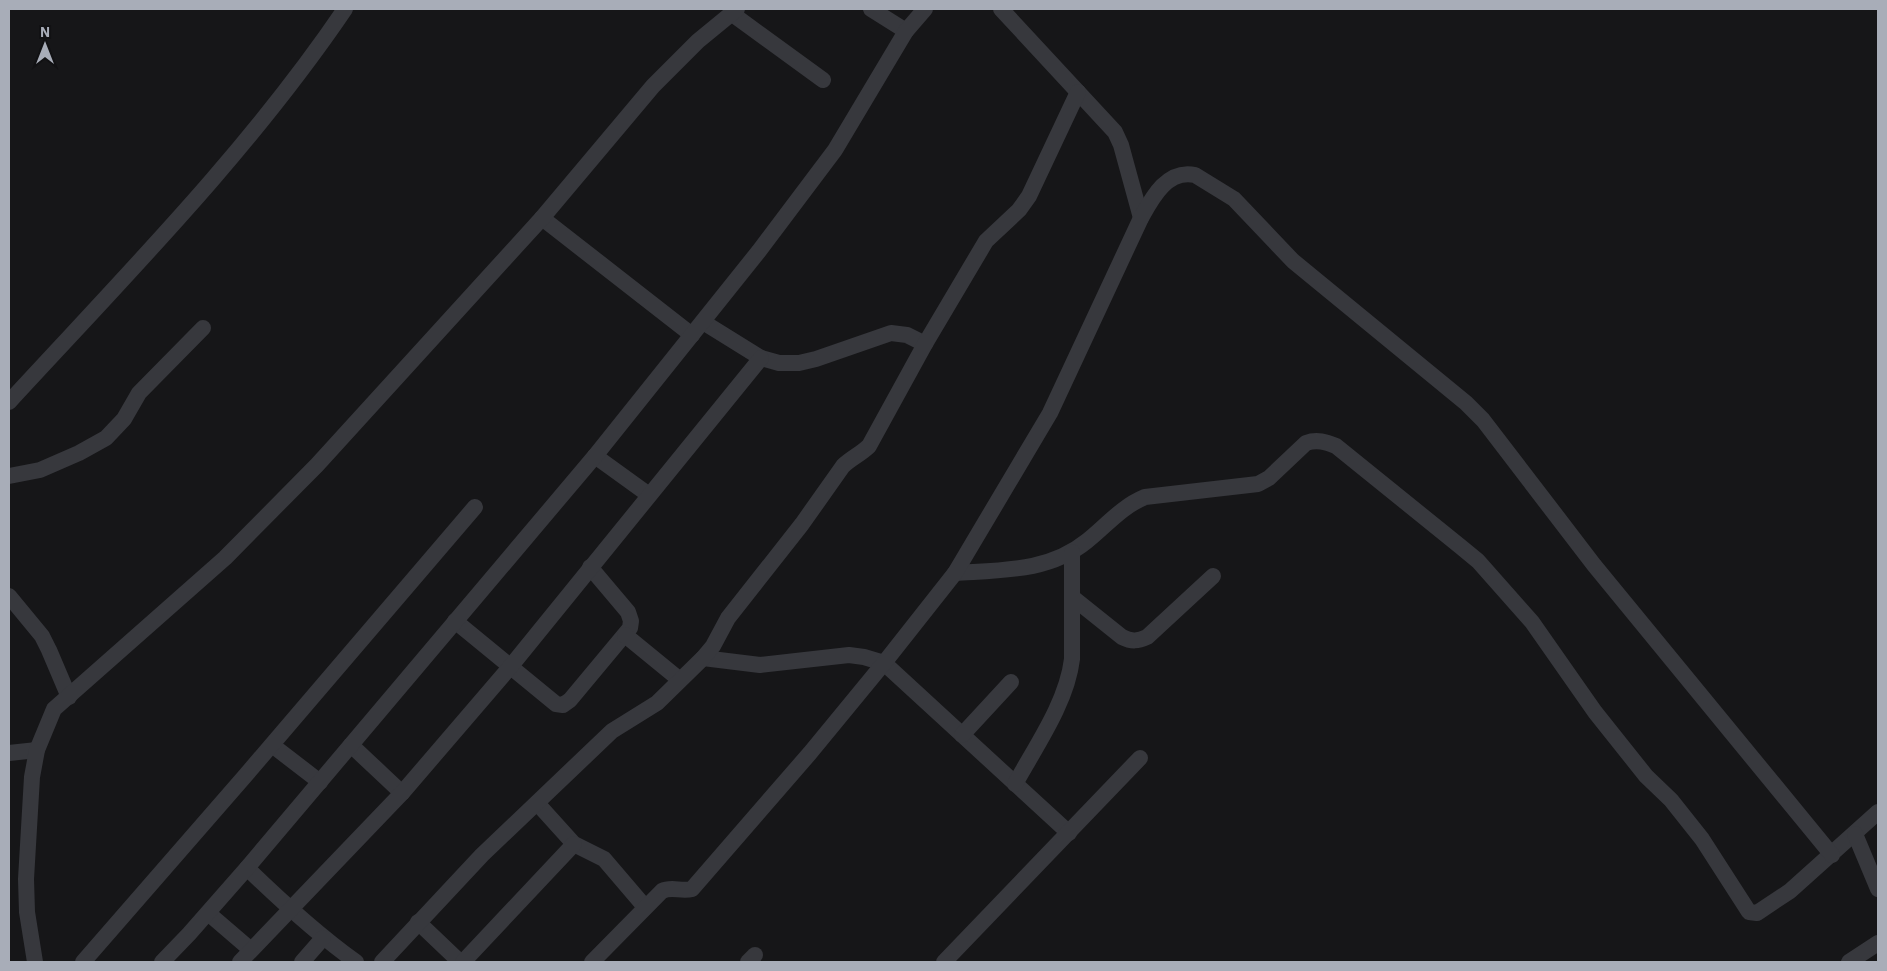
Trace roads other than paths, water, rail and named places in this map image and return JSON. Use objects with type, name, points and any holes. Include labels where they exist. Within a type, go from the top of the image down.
[{"type":"street","points":[[9,402],[178,219],[233,155],[293,81],[345,9]]},
{"type":"street","points":[[871,9],[906,31]]},
{"type":"street","points":[[162,962],[208,913],[320,782],[595,456],[692,335],[759,251],[835,150],[906,31],[925,9]]},
{"type":"street","points":[[1001,9],[1115,132],[1121,146],[1141,218]]},
{"type":"street","points":[[35,962],[27,912],[26,880],[32,777],[37,750],[54,709],[225,558],[317,465],[542,218],[653,86],[698,41],[734,11],[823,80]]},
{"type":"street","points":[[382,962],[482,855],[612,731],[650,709],[703,658],[728,618],[797,531],[843,466],[869,446],[925,344],[986,241],[1019,210],[1029,196],[1078,92]]},
{"type":"street","points":[[592,962],[662,891],[667,888],[681,891],[692,889],[810,752],[955,573],[1050,413],[1141,218],[1161,187],[1174,177],[1187,173],[1195,175],[1234,199],[1293,261],[1466,403],[1483,420],[1594,565],[1832,855]]},
{"type":"street","points":[[542,218],[692,335]]},
{"type":"street","points":[[702,322],[761,358],[779,363],[799,363],[891,333],[907,335],[925,344]]},
{"type":"street","points":[[9,476],[40,470],[79,453],[106,438],[124,419],[139,393],[203,328]]},
{"type":"street","points":[[240,962],[402,793],[511,666],[761,358]]},
{"type":"street","points":[[955,573],[1033,567],[1055,561],[1072,552],[1132,503],[1145,497],[1258,484],[1269,478],[1306,443],[1313,440],[1324,441],[1336,446],[1462,547],[1514,601],[1532,622],[1595,712],[1646,776],[1671,800],[1702,839],[1749,912],[1757,913],[1766,909],[1790,891],[1878,812]]},
{"type":"street","points":[[595,456],[648,495]]},
{"type":"street","points":[[83,962],[272,745],[475,507]]},
{"type":"street","points":[[1015,784],[1056,709],[1070,676],[1072,659],[1072,552]]},
{"type":"street","points":[[455,621],[556,704],[563,705],[570,700],[630,628],[631,621],[628,612],[590,567]]},
{"type":"street","points":[[1072,597],[1122,638],[1130,641],[1140,640],[1147,637],[1213,576]]},
{"type":"street","points":[[9,596],[46,643],[69,697]]},
{"type":"street","points":[[625,635],[680,680]]},
{"type":"street","points":[[703,658],[760,665],[849,655],[884,663],[1069,833]]},
{"type":"street","points":[[962,735],[1011,682]]},
{"type":"street","points":[[272,745],[320,782]]},
{"type":"street","points":[[350,745],[402,793]]},
{"type":"street","points":[[9,753],[37,750]]},
{"type":"street","points":[[944,962],[1140,758]]},
{"type":"street","points":[[537,803],[574,844],[604,859],[645,907]]},
{"type":"street","points":[[1855,834],[1878,889]]},
{"type":"street","points":[[418,922],[462,962],[574,844]]},
{"type":"street","points":[[247,868],[290,910],[323,938],[356,962]]},
{"type":"street","points":[[208,913],[251,950]]},
{"type":"street","points":[[302,962],[323,938]]},
{"type":"street","points":[[1849,962],[1878,943]]}]
